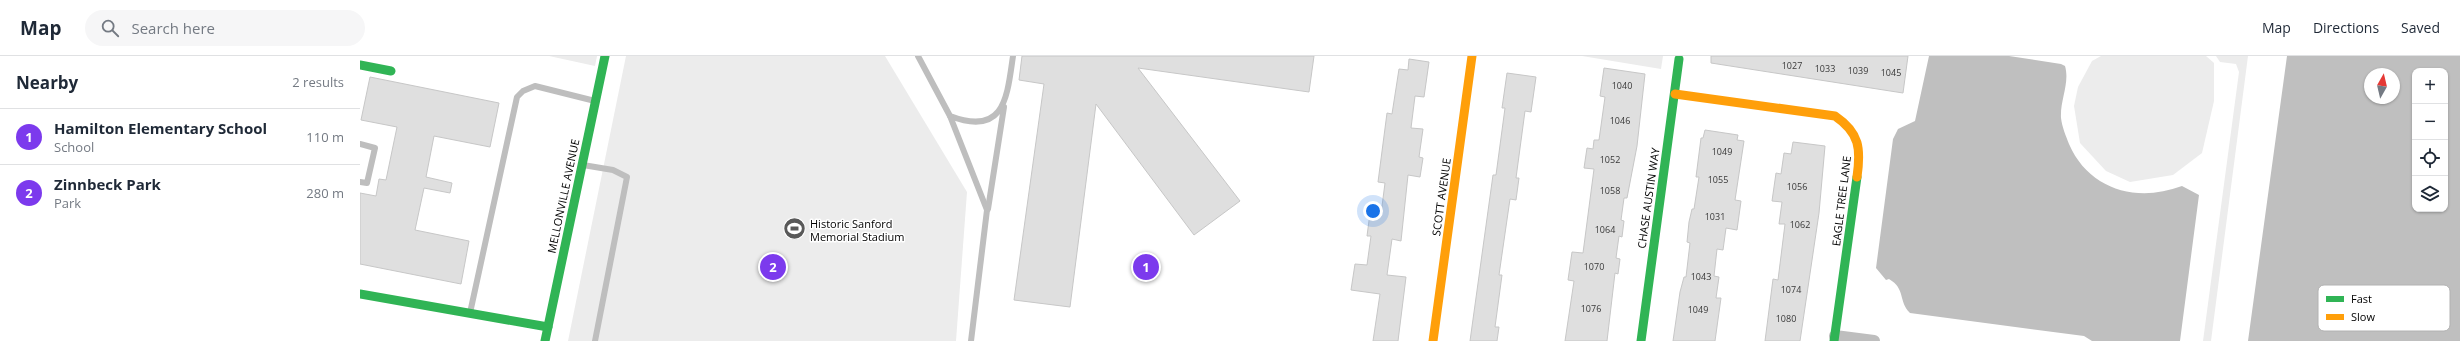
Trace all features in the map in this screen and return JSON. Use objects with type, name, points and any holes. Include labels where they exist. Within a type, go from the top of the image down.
[{"type":"street","name":"MELLONVILLE AVENUE","points":[[545,341],[605,56]]},
{"type":"street","name":"SCOTT AVENUE","points":[[1433,341],[1472,56]]},
{"type":"street","name":"CHASE AUSTIN WAY","points":[[1641,341],[1680,59]]},
{"type":"street","points":[[360,65],[391,71]]},
{"type":"street","name":"EAGLE TREE LANE","points":[[1675,94],[1835,116],[1849,125],[1858,140],[1859,161],[1835,338]]},
{"type":"street","points":[[360,294],[548,327]]},
{"type":"street","points":[[1835,338],[1874,341]]},
{"type":"lane","points":[[918,56],[950,116],[987,210]]},
{"type":"lane","points":[[971,341],[987,210],[1013,56]]},
{"type":"lane","points":[[470,313],[517,97],[523,91],[535,86],[595,101]]},
{"type":"lane","points":[[950,116],[962,121],[982,123],[999,112],[1004,104]]},
{"type":"lane","points":[[360,144],[375,148],[367,183],[360,182]]},
{"type":"lane","points":[[582,165],[613,170],[627,177],[595,341]]},
{"type":"shaded area","points":[[549,56],[597,56],[595,66]]},
{"type":"shaded area","name":"Historic Sanford Memorial Stadium","points":[[626,56],[885,56],[967,192],[956,341],[568,341]]},
{"type":"shaded area","points":[[1582,56],[1663,56],[1661,69]]},
{"type":"shaded area","points":[[1929,56],[2009,56],[2061,64],[2065,66],[2066,85],[2061,111],[2062,125],[2069,144],[2078,160],[2089,172],[2102,182],[2116,189],[2148,193],[2165,191],[2182,186],[2199,195],[2180,341],[2092,341],[2084,336],[1910,313],[1906,309],[1898,287],[1889,279],[1886,280],[1876,268],[1893,139],[1898,129],[1915,121]]},
{"type":"shaded area","points":[[2101,56],[2206,56],[2214,63],[2214,101],[2202,153],[2173,175],[2130,182],[2106,171],[2080,143],[2074,106],[2078,87],[2092,61]]},
{"type":"shaded area","points":[[2216,56],[2248,56],[2211,341],[2203,341],[2239,72],[2236,64],[2220,62]]},
{"type":"shaded area","points":[[2287,56],[2460,56],[2460,341],[2248,341]]},
{"type":"building","points":[[1022,56],[1314,56],[1309,92],[1138,68],[1240,201],[1194,235],[1096,104],[1070,307],[1014,300],[1044,84],[1019,80]]},
{"type":"building","points":[[1711,56],[1908,56],[1903,93],[1711,63]]},
{"type":"building","points":[[1409,59],[1429,62],[1424,97],[1415,96],[1411,128],[1423,129],[1419,157],[1423,158],[1420,177],[1408,175],[1401,241],[1392,239],[1387,275],[1406,277],[1398,341],[1373,341],[1380,294],[1351,290],[1355,264],[1367,265],[1371,236],[1367,236],[1370,213],[1381,214],[1385,183],[1378,182],[1387,113],[1392,114],[1399,69],[1408,70]]},
{"type":"building","points":[[1604,68],[1645,74],[1637,146],[1627,198],[1624,198],[1621,220],[1624,221],[1622,237],[1619,236],[1616,258],[1620,259],[1618,274],[1615,273],[1607,341],[1565,341],[1574,281],[1568,280],[1572,252],[1583,253],[1594,169],[1584,168],[1587,148],[1593,149],[1594,140],[1599,140],[1605,97],[1600,96]]},
{"type":"building","points":[[1507,73],[1536,77],[1531,112],[1525,111],[1516,178],[1519,178],[1516,200],[1510,199],[1499,275],[1502,275],[1495,327],[1499,327],[1497,341],[1470,341],[1493,175],[1496,175],[1505,108],[1502,108]]},
{"type":"building","points":[[370,77],[499,103],[490,147],[434,136],[426,177],[452,183],[450,193],[424,188],[415,230],[469,241],[461,284],[360,264],[360,193],[376,196],[379,179],[386,180],[397,127],[361,120]]},
{"type":"building","points":[[1705,130],[1738,135],[1737,140],[1744,141],[1735,200],[1741,201],[1737,230],[1726,228],[1723,250],[1717,249],[1714,276],[1719,277],[1716,298],[1721,298],[1715,341],[1673,341],[1680,292],[1684,277],[1686,277],[1690,243],[1687,242],[1689,222],[1692,209],[1694,209],[1699,177],[1696,177],[1701,138],[1703,138]]},
{"type":"building","points":[[1793,142],[1825,146],[1819,213],[1800,341],[1765,341],[1773,279],[1778,280],[1785,224],[1779,224],[1782,202],[1772,201],[1776,173],[1781,174],[1784,153],[1791,154]]},
{"type":"traffic: fast","points":[[545,341],[605,56]]},
{"type":"traffic: fast","points":[[1641,341],[1679,59]]},
{"type":"traffic: fast","points":[[360,65],[391,71]]},
{"type":"traffic: fast","points":[[1834,341],[1857,177]]},
{"type":"traffic: fast","points":[[360,294],[548,327]]},
{"type":"traffic: slow","points":[[1433,341],[1472,56]]},
{"type":"traffic: slow","points":[[1675,94],[1835,116],[1850,129],[1857,142],[1859,158],[1857,177]]},
{"type":"place","name":"Historic Sanford Memorial Stadium","points":[[794,229]]},
{"type":"place","name":"Zinnbeck Park","points":[[773,267]]},
{"type":"place","name":"Hamilton Elementary School","points":[[1146,267]]}]
